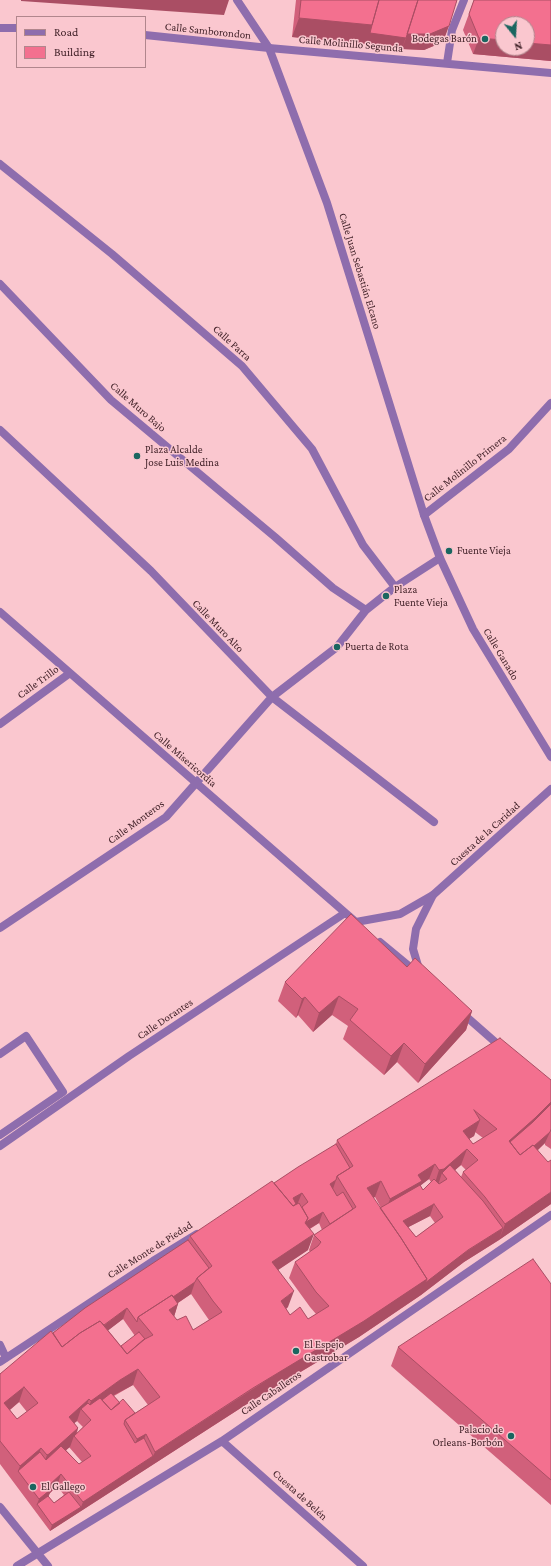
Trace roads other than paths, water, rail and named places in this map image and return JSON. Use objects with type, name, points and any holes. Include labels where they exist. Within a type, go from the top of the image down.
[{"type":"street","name":"Calle Juan Sebastián Elcano","points":[[236,0],[268,48],[327,203],[424,515],[440,558]]},
{"type":"street","points":[[447,63],[452,30],[464,0]]},
{"type":"street","points":[[0,28],[16,28]]},
{"type":"street","name":"Calle Samborondon","points":[[146,35],[268,48]]},
{"type":"street","name":"Calle Molinillo Segunda","points":[[268,48],[551,73]]},
{"type":"street","name":"Calle Parra","points":[[0,164],[112,254],[242,366],[312,449],[363,545],[395,587]]},
{"type":"street","name":"Calle Muro Bajo","points":[[0,284],[111,400],[275,537],[333,588],[366,610]]},
{"type":"street","name":"Calle Molinillo Primera","points":[[424,515],[509,449],[551,403]]},
{"type":"street","name":"Calle Muro Alto","points":[[0,430],[151,571],[272,697],[434,822]]},
{"type":"street","points":[[366,610],[395,587],[440,558]]},
{"type":"street","name":"Calle Ganado","points":[[440,558],[473,629],[551,757]]},
{"type":"street","name":"Calle Monteros","points":[[0,928],[166,817],[272,697],[337,647],[366,610]]},
{"type":"street","name":"Calle Misericordia","points":[[0,612],[359,925]]},
{"type":"street","name":"Calle Trillo","points":[[0,724],[70,673]]},
{"type":"street","name":"Cuesta de la Caridad","points":[[359,925],[400,914],[433,895],[551,789]]},
{"type":"street","name":"Cuesta de la Caridad","points":[[374,937],[422,977],[412,949],[416,929],[433,895]]},
{"type":"street","name":"Calle Dorantes","points":[[0,1146],[129,1056],[345,913]]},
{"type":"street","points":[[457,1008],[494,1047],[510,1054]]},
{"type":"street","points":[[0,1054],[26,1036],[63,1092],[0,1135]]},
{"type":"street","name":"Calle Caballeros","points":[[17,1566],[222,1441],[551,1215]]},
{"type":"street","name":"Calle Monte de Piedad","points":[[3,1360],[207,1227]]},
{"type":"street","points":[[0,1345],[3,1360]]},
{"type":"street","name":"Cuesta de Belén","points":[[222,1441],[363,1566]]},
{"type":"street","points":[[0,1508],[48,1566]]},
{"type":"place","name":"Bodegas Barón","points":[[485,39]]},
{"type":"place","name":"Plaza Alcalde Jose Luis Medina","points":[[137,456]]},
{"type":"place","name":"Fuente Vieja","points":[[449,551]]},
{"type":"place","name":"Plaza Fuente Vieja","points":[[386,596]]},
{"type":"place","name":"Puerta de Rota","points":[[337,647]]},
{"type":"place","name":"El Espejo Gastrobar","points":[[296,1351]]},
{"type":"place","name":"Palacio de Orleans-Borbón","points":[[511,1436]]},
{"type":"place","name":"El Gallego","points":[[33,1487]]}]
